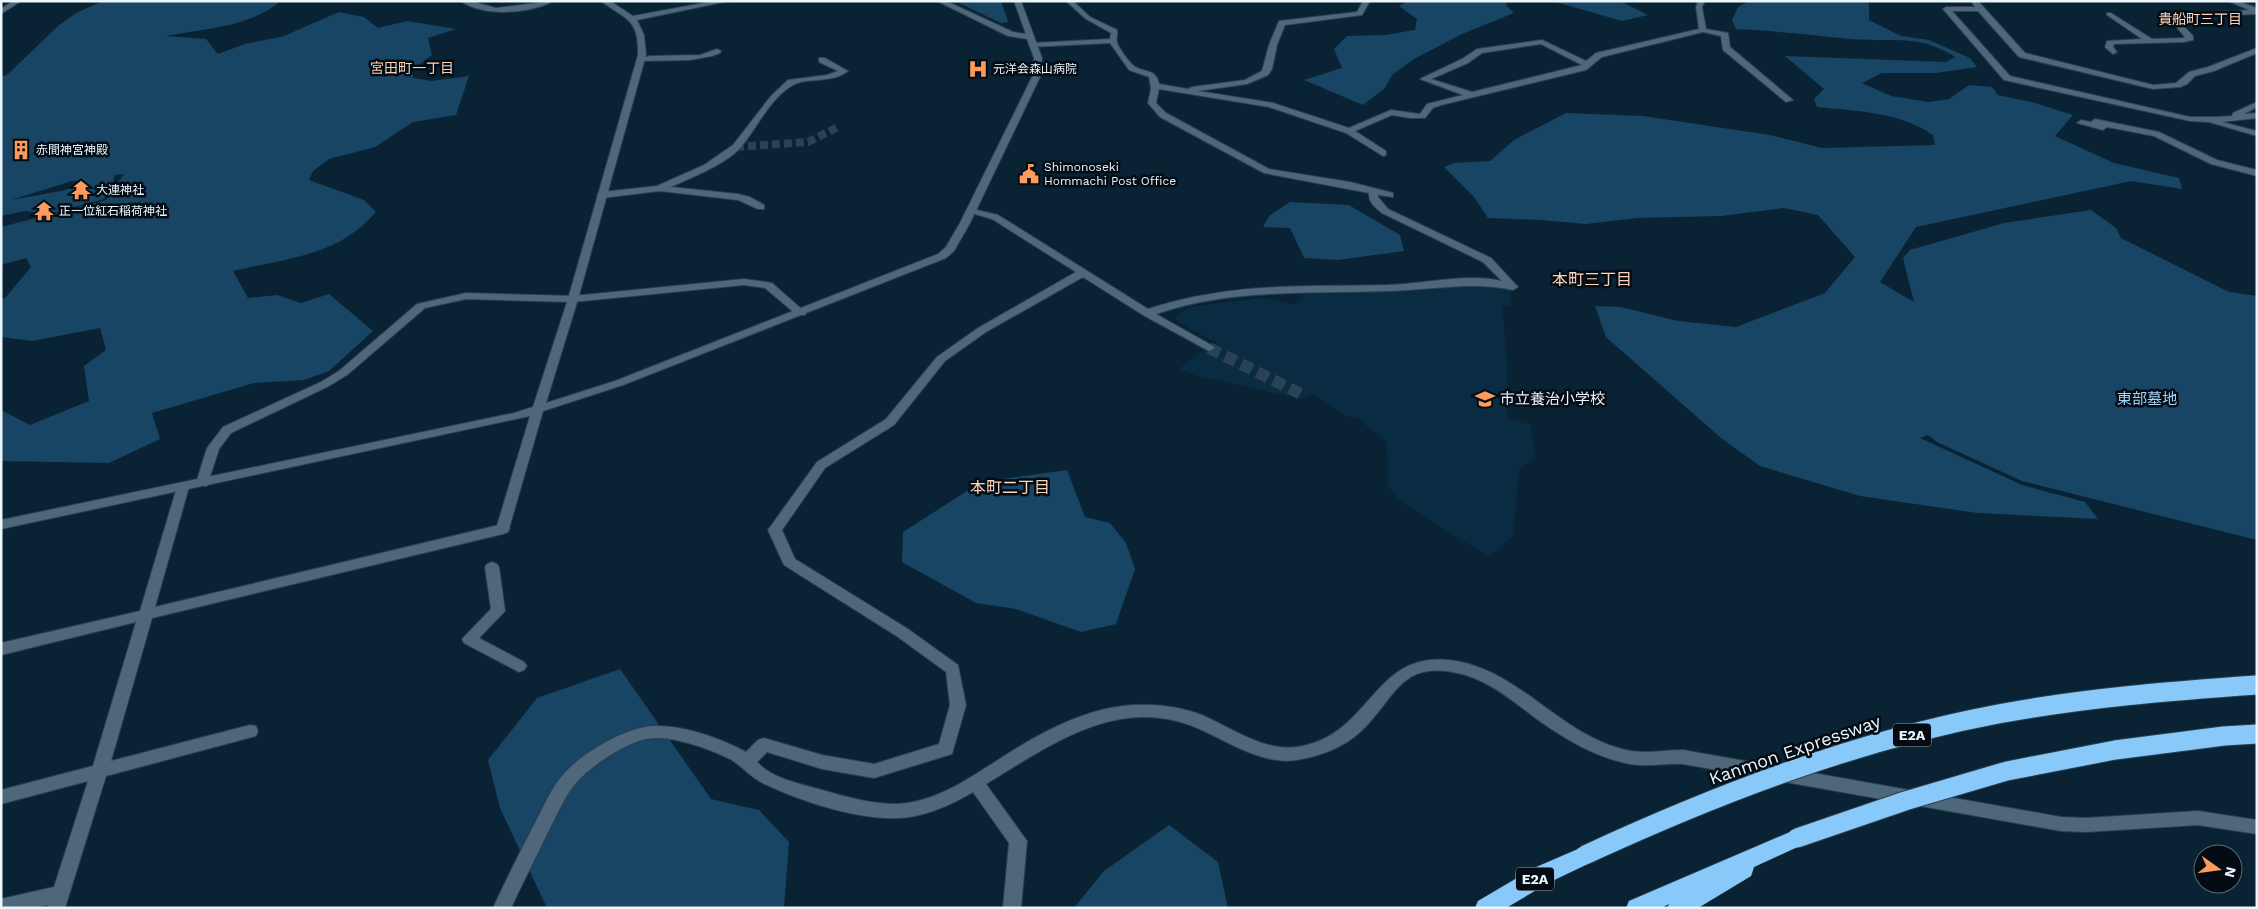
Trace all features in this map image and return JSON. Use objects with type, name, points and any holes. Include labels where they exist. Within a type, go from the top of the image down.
[{"type":"highway","name":"Kanmon Expressway","points":[[1486,908],[1542,875],[1626,835],[1753,785],[1856,749],[1962,722],[2065,704],[2178,690],[2257,685]]},
{"type":"highway","points":[[1637,908],[1797,838],[1905,800],[2007,771],[2116,750],[2224,736],[2257,734]]},
{"type":"highway","points":[[1678,908],[1797,838]]},
{"type":"street","points":[[464,1],[506,10],[550,1]]},
{"type":"street","points":[[1,649],[503,529],[641,59],[644,41],[638,26],[615,6],[604,1]]},
{"type":"street","points":[[631,19],[726,1]]},
{"type":"street","points":[[940,1],[1011,34],[1031,41],[1112,41]]},
{"type":"street","points":[[1,524],[202,483],[538,410],[619,383],[942,256],[956,239],[1036,77],[1038,58],[1016,1]]},
{"type":"street","points":[[1069,1],[1079,11],[1114,32],[1112,41],[1132,69],[1146,72],[1154,78],[1156,86],[1152,103],[1164,115],[1267,171],[1390,195]]},
{"type":"street","points":[[1185,90],[1254,80],[1268,69],[1275,40],[1282,23],[1360,14],[1367,1]]},
{"type":"street","points":[[1702,1],[1698,7],[1703,30]]},
{"type":"street","points":[[1939,1],[2007,78],[2173,115],[2211,121],[2257,134]]},
{"type":"street","points":[[1974,1],[2022,55],[2153,87],[2177,85],[2184,82],[2192,74],[2211,69],[2255,52]]},
{"type":"street","points":[[2231,1],[2257,11]]},
{"type":"street","points":[[1,4],[16,2]]},
{"type":"street","points":[[1,12],[16,2]]},
{"type":"street","points":[[1946,9],[1980,9]]},
{"type":"street","points":[[2113,52],[2109,47],[2110,43],[2184,40],[2190,38],[2170,16],[2257,11]]},
{"type":"street","points":[[2109,14],[2149,40]]},
{"type":"street","points":[[1349,131],[1391,112],[1410,116],[1422,116],[1430,106],[1469,94],[1583,68],[1599,55],[1703,30],[1725,35],[1726,48],[1758,72],[1788,100]]},
{"type":"street","points":[[1469,94],[1424,79],[1465,61],[1480,50],[1542,42],[1588,65]]},
{"type":"street","points":[[641,59],[687,59],[712,54],[717,51]]},
{"type":"street","points":[[659,189],[695,173],[736,147],[774,98],[791,82],[810,78],[828,78],[844,72],[822,60]]},
{"type":"street","points":[[1156,86],[1270,105],[1349,131],[1383,153]]},
{"type":"street","points":[[2235,117],[2239,112],[2257,104]]},
{"type":"street","points":[[2211,121],[2257,115]]},
{"type":"street","points":[[2095,122],[2149,132],[2167,138],[2214,162],[2257,173]]},
{"type":"street","points":[[2081,123],[2167,138]]},
{"type":"street","points":[[602,195],[659,189],[738,197],[747,199],[762,207]]},
{"type":"street","points":[[1147,313],[1189,299],[1280,288],[1388,288],[1451,282],[1497,283],[1513,287],[1487,260],[1385,211],[1377,204],[1373,197],[1374,191]]},
{"type":"street","points":[[971,210],[995,217],[1147,313],[1209,348]]},
{"type":"street","points":[[747,761],[764,745],[822,762],[874,771],[946,749],[958,705],[953,669],[903,633],[789,562],[775,530],[821,465],[890,422],[941,359],[982,330],[1084,272]]},
{"type":"street","points":[[202,483],[213,448],[227,430],[331,380],[421,306],[466,296],[572,299],[730,282],[764,283],[801,312]]},
{"type":"street","points":[[1,907],[58,901],[100,770],[183,487]]},
{"type":"street","points":[[492,567],[498,611],[469,640],[519,666]]},
{"type":"street","points":[[502,908],[560,792],[572,776],[593,760],[627,740],[646,733],[662,732],[699,740],[747,761],[758,774],[803,791],[883,812],[904,811],[924,805],[976,783],[1049,737],[1087,721],[1114,713],[1133,711],[1172,713],[1193,719],[1260,751],[1283,755],[1320,749],[1349,733],[1402,674],[1423,664],[1464,668],[1488,677],[1584,741],[1624,755],[1649,760],[1659,757],[1683,757],[2061,824],[2086,825],[2198,818],[2257,828]]},
{"type":"street","points":[[1,797],[250,731]]},
{"type":"street","points":[[976,783],[1018,841],[1012,908]]},
{"type":"shaded area","points":[[1456,284],[1505,288],[1511,291],[1510,306],[1502,305],[1507,363],[1507,418],[1531,425],[1535,459],[1519,469],[1513,536],[1489,557],[1398,500],[1388,485],[1387,443],[1357,418],[1345,416],[1317,396],[1309,394],[1302,399],[1198,376],[1179,369],[1198,353],[1218,344],[1175,320],[1178,315],[1190,307],[1260,298],[1294,305],[1303,296],[1301,291],[1421,289]]},
{"type":"green space","points":[[103,1],[281,1],[255,17],[241,22],[166,36],[206,39],[218,54],[245,44],[284,36],[339,12],[364,17],[378,28],[407,21],[456,29],[428,38],[432,55],[412,70],[413,78],[431,81],[469,76],[456,115],[413,122],[375,147],[329,159],[313,171],[309,180],[364,200],[376,212],[361,227],[328,247],[292,258],[233,271],[248,298],[277,295],[301,303],[329,294],[373,331],[329,371],[304,380],[254,383],[152,413],[160,439],[109,463],[1,461],[1,410],[30,425],[89,401],[84,366],[106,350],[100,328],[32,341],[1,337],[1,299],[5,298],[31,267],[26,258],[1,265],[1,227],[106,200],[124,174],[115,175],[112,186],[104,199],[49,214],[25,211],[1,216],[1,77],[8,74],[58,26],[76,13]],"holes":[[[72,181],[79,181],[66,190],[11,200]]]},
{"type":"green space","points":[[955,1],[1001,1],[1008,22],[1001,23]]},
{"type":"green space","points":[[1407,1],[1508,1],[1506,5],[1514,13],[1462,34],[1414,59],[1392,75],[1385,88],[1363,105],[1304,80],[1342,68],[1334,49],[1347,36],[1385,35],[1415,30],[1417,19],[1399,6]]},
{"type":"green space","points":[[1552,1],[1620,1],[1648,15],[1622,21]]},
{"type":"green space","name":"東部墓地","points":[[1749,1],[1869,1],[1869,20],[1901,36],[1929,40],[1970,58],[1977,67],[1936,73],[1882,73],[1862,83],[1891,96],[1929,102],[1949,99],[1969,85],[1992,87],[1998,95],[2035,103],[2073,115],[2055,136],[2114,163],[2179,178],[2182,189],[2131,181],[1916,227],[1880,282],[1914,302],[1903,258],[1910,250],[2004,223],[2091,210],[2116,228],[2121,238],[2229,292],[2257,296],[2257,540],[2022,481],[1937,442],[1928,435],[1920,438],[2022,485],[2085,502],[2098,519],[1978,513],[1860,496],[1760,466],[1721,438],[1606,337],[1595,306],[1621,307],[1678,321],[1736,327],[1825,293],[1855,257],[1818,215],[1784,208],[1721,216],[1637,218],[1586,224],[1488,218],[1474,197],[1444,167],[1454,163],[1490,161],[1514,140],[1566,113],[1643,116],[1770,135],[1822,148],[1935,145],[1933,135],[1906,121],[1877,114],[1817,107],[1814,99],[1824,89],[1785,56],[1946,62],[1955,57],[1929,45],[1904,40],[1866,40],[1736,29],[1732,20],[1738,7]]},
{"type":"green space","points":[[1290,202],[1349,205],[1400,235],[1404,251],[1338,260],[1304,258],[1290,228],[1263,227],[1269,216]]},
{"type":"green space","points":[[1067,470],[1085,517],[1110,523],[1126,543],[1135,569],[1116,624],[1081,632],[1016,609],[976,603],[902,562],[903,532],[981,482]]},
{"type":"green space","points":[[620,669],[711,799],[759,810],[789,842],[784,908],[547,908],[500,808],[488,760],[537,698]]},
{"type":"green space","points":[[1169,825],[1218,862],[1228,908],[1074,908],[1104,871]]},
{"type":"tunnel","points":[[736,147],[808,142],[840,126]]},
{"type":"tunnel","points":[[1209,348],[1305,396]]},
{"type":"place","name":"元洋会森山病院","points":[[978,69]]},
{"type":"place","name":"赤間神宮神殿","points":[[21,150]]},
{"type":"place","name":"Shimonoseki Hommachi Post Office","points":[[1029,174]]},
{"type":"place","name":"大連神社","points":[[81,190]]},
{"type":"place","name":"正一位紅石稲荷神社","points":[[44,211]]},
{"type":"place","name":"市立養治小学校","points":[[1485,399]]},
{"type":"district","name":"貴船町三丁目","points":[[2200,19]]},
{"type":"district","name":"宮田町一丁目","points":[[412,68]]},
{"type":"district","name":"本町三丁目","points":[[1592,279]]},
{"type":"district","name":"本町二丁目","points":[[1010,487]]}]
